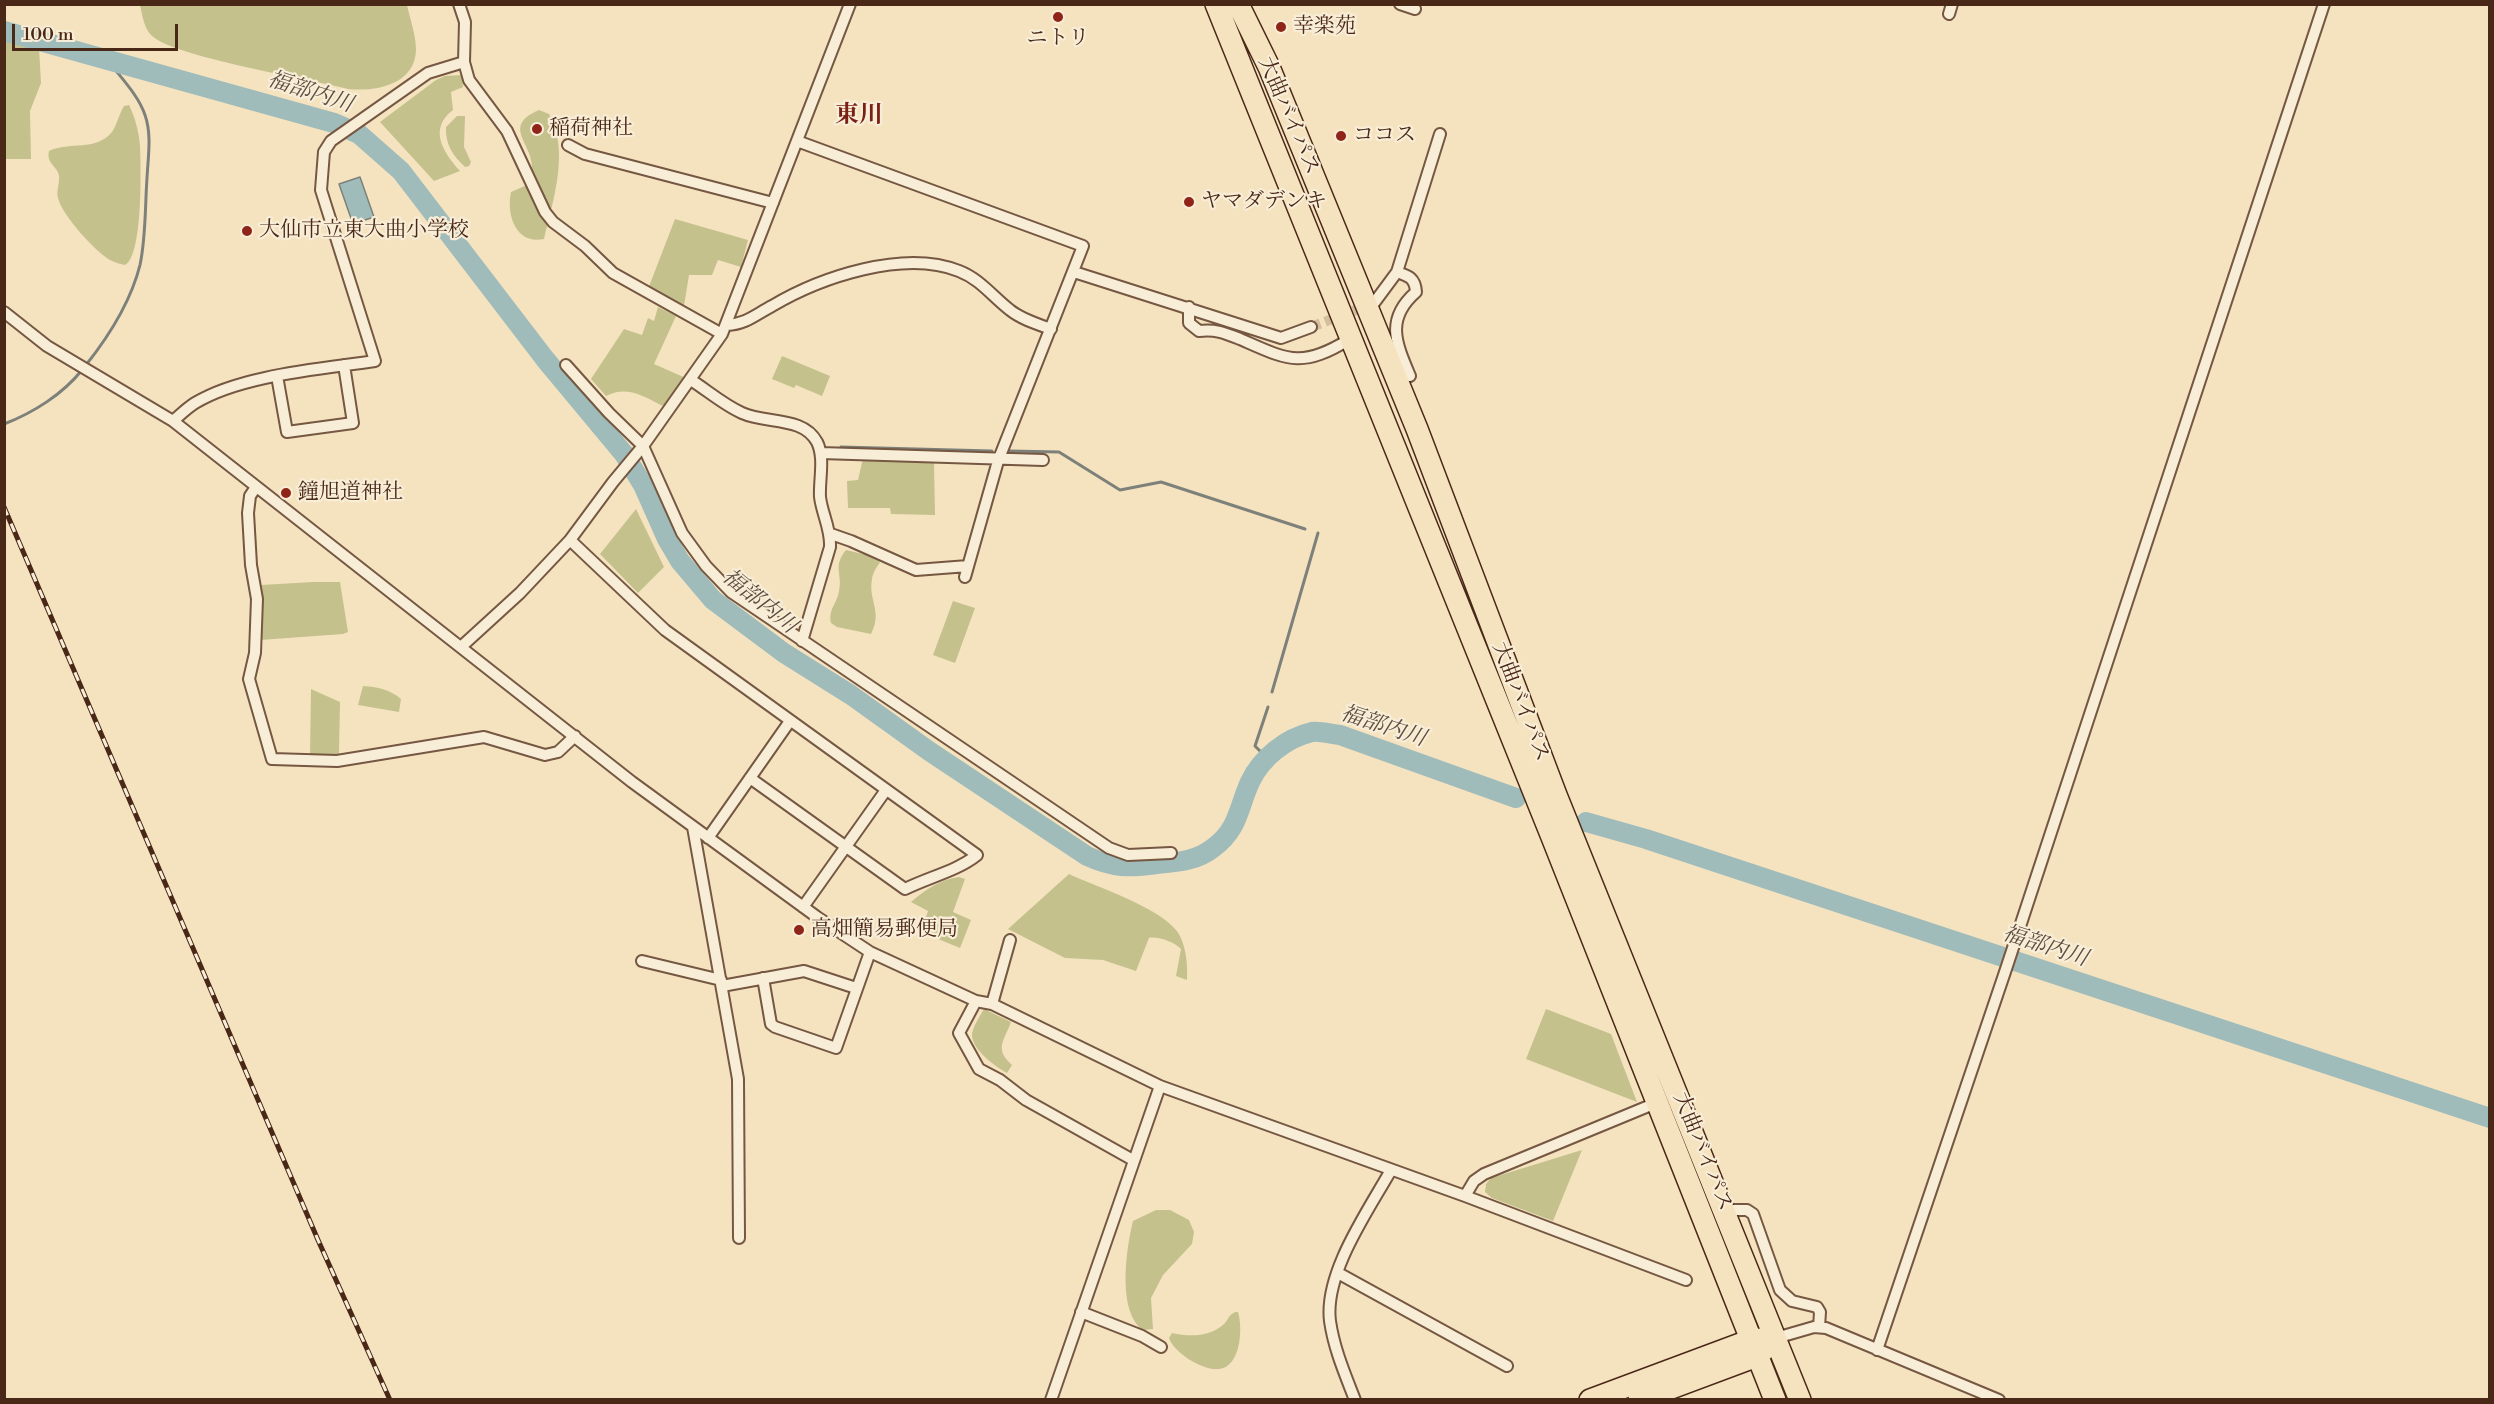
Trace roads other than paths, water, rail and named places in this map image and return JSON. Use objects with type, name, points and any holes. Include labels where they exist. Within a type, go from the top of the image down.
[{"type":"highway","name":"大曲バイパス","points":[[1216,4],[1548,828],[1775,1400]]},
{"type":"highway","name":"大曲バイパス","points":[[1238,4],[1269,67],[1394,373],[1556,795],[1800,1400]]},
{"type":"highway","points":[[1640,1400],[1776,1338]]},
{"type":"highway","points":[[1590,1400],[1754,1348]]},
{"type":"street","points":[[459,4],[466,32],[464,62],[469,80],[507,131],[545,212],[553,222],[585,246],[613,273],[724,329],[741,324],[780,302],[862,268],[896,264],[925,265],[961,272],[999,298],[1008,309],[1019,316],[1051,329]]},
{"type":"street","points":[[462,646],[520,593],[570,540],[692,380],[724,329],[850,4]]},
{"type":"street","points":[[1400,4],[1415,9]]},
{"type":"street","points":[[1877,1350],[2012,951],[2324,4]]},
{"type":"street","points":[[173,421],[194,404],[214,394],[277,376],[375,361],[321,190],[324,152],[331,141],[361,118],[428,73],[464,62]]},
{"type":"street","points":[[1374,303],[1397,272],[1440,134]]},
{"type":"street","points":[[797,141],[1083,246],[999,458],[966,572],[916,570],[831,534]]},
{"type":"street","points":[[568,145],[585,154],[773,203]]},
{"type":"street","points":[[1074,272],[1281,338],[1311,327]]},
{"type":"street","points":[[1394,373],[1410,376],[1399,350],[1395,332],[1398,315],[1407,299],[1416,291],[1415,283],[1410,276],[1397,272]]},
{"type":"street","points":[[1189,307],[1190,323],[1199,331],[1216,329],[1286,359],[1311,358],[1333,350],[1350,339]]},
{"type":"street","points":[[4,312],[47,346],[173,421],[693,827],[803,907],[870,952],[976,1001],[992,1004],[1160,1086],[1465,1196],[1686,1280]]},
{"type":"street","points":[[277,376],[287,432],[353,423],[344,365]]},
{"type":"street","points":[[566,365],[640,449],[677,524],[706,566],[731,592],[1108,848],[1128,855],[1171,853]]},
{"type":"street","points":[[692,380],[742,413],[794,424],[805,429],[817,443],[821,453],[820,501],[831,534],[830,547],[802,641]]},
{"type":"street","points":[[821,453],[1043,460]]},
{"type":"street","points":[[256,487],[250,496],[248,513],[251,565],[256,599],[255,653],[249,679],[272,759],[337,760],[484,737],[552,755],[575,736]]},
{"type":"street","points":[[570,540],[664,630],[977,855],[964,865],[926,879],[905,890],[750,777]]},
{"type":"street","points":[[708,838],[790,721]]},
{"type":"street","points":[[803,907],[886,790]]},
{"type":"street","points":[[693,827],[738,1079],[739,1238]]},
{"type":"street","points":[[992,1004],[1010,940]]},
{"type":"street","points":[[762,978],[771,1024],[836,1048],[870,952]]},
{"type":"street","points":[[642,961],[721,983],[804,971],[856,988]]},
{"type":"street","points":[[976,1001],[959,1033],[979,1069],[1000,1080],[1026,1100],[1133,1160]]},
{"type":"street","points":[[1051,1400],[1160,1086]]},
{"type":"street","points":[[1465,1196],[1474,1182],[1485,1174],[1656,1103]]},
{"type":"street","points":[[1355,1400],[1335,1350],[1330,1319],[1331,1296],[1354,1236],[1390,1170]]},
{"type":"street","points":[[1725,1210],[1747,1210],[1753,1214],[1780,1290],[1792,1301],[1817,1307],[1820,1311],[1820,1327]]},
{"type":"street","points":[[1338,1273],[1507,1366]]},
{"type":"street","points":[[1081,1312],[1142,1336],[1161,1347]]},
{"type":"street","points":[[1776,1338],[1803,1329],[1820,1327],[1842,1333],[1877,1350],[1999,1400]]},
{"type":"water","points":[[360,177],[374,217],[353,224],[339,184]]},
{"type":"waterway","name":"福部内川","points":[[4,31],[334,123],[359,134],[401,171],[545,359],[624,454],[643,485],[667,539],[680,561],[713,600],[784,653],[851,695],[929,751],[1087,856],[1113,865],[1129,866],[1179,861],[1207,852],[1222,841],[1233,826],[1250,782],[1261,765],[1284,744],[1312,732],[1340,735],[1516,798]]},
{"type":"waterway","points":[[86,365],[111,330],[131,292],[140,265],[144,233],[149,146],[147,123],[138,100],[106,58]]},
{"type":"waterway","points":[[4,424],[47,402],[82,370]]},
{"type":"waterway","points":[[841,447],[992,451]]},
{"type":"waterway","points":[[1010,451],[1059,452],[1120,490],[1161,482],[1305,529]]},
{"type":"waterway","points":[[1272,692],[1318,533]]},
{"type":"waterway","points":[[1267,758],[1255,746],[1268,707]]},
{"type":"waterway","name":"福部内川","points":[[1586,822],[1646,839],[2490,1118]]},
{"type":"tunnel","points":[[1311,327],[1369,305]]},
{"type":"railway","points":[[4,507],[318,1240],[390,1400]]},
{"type":"place","name":"ニトリ","points":[[1058,17]]},
{"type":"place","name":"幸楽苑","points":[[1281,27]]},
{"type":"place","name":"稲荷神社","points":[[537,129]]},
{"type":"place","name":"ココス","points":[[1341,136]]},
{"type":"place","name":"ヤマダデンキ","points":[[1189,202]]},
{"type":"place","name":"大仙市立東大曲小学校","points":[[247,231]]},
{"type":"place","name":"鐘旭道神社","points":[[286,493]]},
{"type":"place","name":"高畑簡易郵便局","points":[[799,930]]},
{"type":"district","name":"東川","points":[[859,116]]}]
